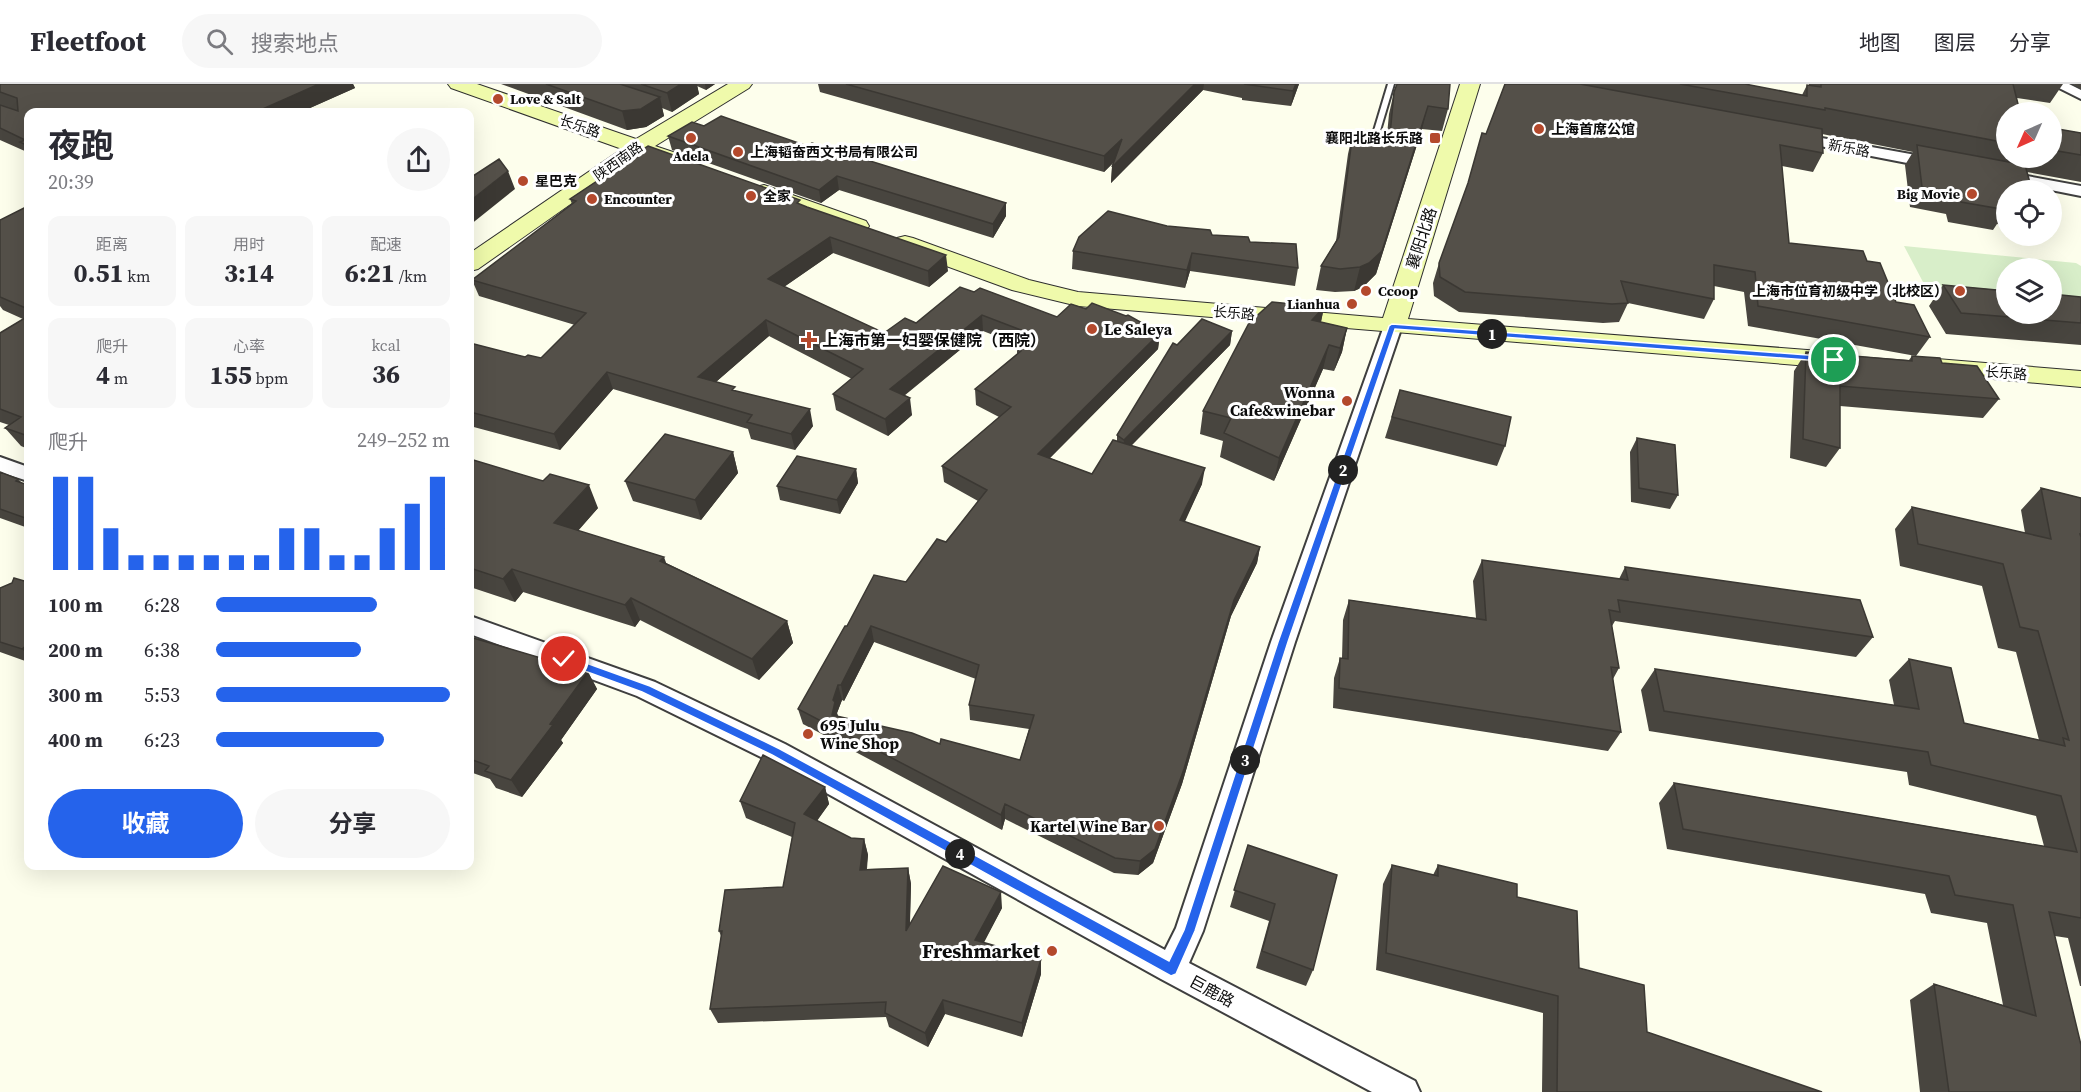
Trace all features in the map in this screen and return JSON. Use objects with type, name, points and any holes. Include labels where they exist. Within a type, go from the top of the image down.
[{"type":"street","name":"长乐路","points":[[458,84],[700,168]]},
{"type":"street","name":"陕西南路","points":[[474,261],[638,147],[742,84]]},
{"type":"street","name":"襄阳北路","points":[[1171,969],[1189,931],[1283,642],[1392,326],[1470,84]]},
{"type":"street","points":[[2058,84],[2081,95]]},
{"type":"street","name":"新乐路","points":[[1779,134],[1953,167]]},
{"type":"street","points":[[1988,174],[2081,191]]},
{"type":"street","name":"长乐路","points":[[742,184],[1021,285],[1078,299],[1392,326],[1868,362]]},
{"type":"street","name":"长乐路","points":[[1915,366],[2081,379]]},
{"type":"street","points":[[0,464],[24,473]]},
{"type":"street","name":"巨鹿路","points":[[474,626],[646,689],[766,747],[1171,969],[1370,1084],[1404,1092]]},
{"type":"lane","points":[[1376,134],[1391,84]]},
{"type":"green space","points":[[1904,246],[2025,258],[1996,258],[1996,306],[1932,299]]},
{"type":"green space","points":[[2062,262],[2081,266],[2081,314],[2062,312]]},
{"type":"building","points":[[0,84],[319,84],[265,108],[24,108],[24,140],[0,128],[0,105],[18,111],[17,98],[0,92]]},
{"type":"building","points":[[546,84],[620,84],[660,97],[641,109],[622,111]]},
{"type":"building","points":[[641,84],[681,84],[667,93]]},
{"type":"building","points":[[846,84],[1195,84],[1112,167],[1122,139],[1104,156]]},
{"type":"building","points":[[1244,84],[1296,84],[1293,91]]},
{"type":"building","points":[[1397,84],[1450,84],[1448,109],[1428,106],[1382,251],[1369,263],[1360,267],[1340,269],[1321,266],[1339,237],[1353,132],[1390,135],[1394,92]]},
{"type":"building","points":[[1505,84],[1580,84],[1822,129],[1823,153],[1780,145],[1789,243],[1863,251],[1867,261],[1880,263],[1896,302],[1914,305],[1930,337],[1758,306],[1755,272],[1714,265],[1714,299],[1621,281],[1628,303],[1612,304],[1465,292],[1440,277],[1439,263],[1468,183],[1482,133],[1486,134]]},
{"type":"building","points":[[1680,84],[1745,84],[1807,96],[1807,85],[1821,87],[1821,84],[2013,84],[2018,102],[1996,102],[1996,141],[1825,108],[1825,110]]},
{"type":"building","points":[[721,116],[807,146],[812,143],[1006,203],[993,224],[837,176],[819,190],[668,136],[692,122],[704,126]]},
{"type":"building","points":[[2062,130],[2081,133],[2081,155],[2062,152]]},
{"type":"building","points":[[1917,145],[1996,160],[1996,168],[2026,168],[2029,180],[1996,180],[1996,208],[1961,202],[1959,194],[1922,187]]},
{"type":"building","points":[[648,146],[800,200],[797,203],[807,207],[946,255],[928,271],[830,237],[768,279],[884,333],[905,318],[916,323],[960,287],[974,292],[980,288],[1057,317],[1071,304],[1086,309],[1092,303],[1128,315],[1160,333],[1038,454],[1092,474],[1113,440],[1205,468],[1180,520],[1260,547],[1234,600],[1184,769],[1155,849],[1140,861],[1115,858],[1005,804],[1001,815],[798,709],[874,575],[906,582],[937,539],[946,542],[987,490],[942,466],[1011,407],[975,389],[1021,351],[1017,349],[1034,335],[982,315],[890,389],[910,398],[885,419],[833,394],[863,369],[766,320],[698,377],[735,387],[732,390],[810,409],[791,434],[747,422],[752,415],[607,372],[554,434],[474,413],[474,344],[525,357],[528,355],[541,358],[586,313],[474,281],[474,278],[576,201],[570,199],[603,177],[600,176]],"holes":[[[871,626],[979,665],[969,705],[1034,715],[1020,760],[941,739],[940,744],[912,733],[832,715],[835,702],[833,700],[838,685],[841,685]]]},
{"type":"building","points":[[499,159],[508,171],[474,198],[474,175]]},
{"type":"building","points":[[24,208],[24,307],[0,297],[0,220]]},
{"type":"building","points":[[1108,211],[1167,226],[1210,230],[1212,235],[1248,237],[1250,242],[1296,244],[1298,268],[1192,253],[1187,270],[1073,251],[1079,237]]},
{"type":"building","points":[[1943,285],[1996,290],[1996,316],[1961,313]]},
{"type":"building","points":[[2062,295],[2081,297],[2081,323],[2062,321]]},
{"type":"building","points":[[1272,302],[1324,307],[1312,320],[1347,328],[1340,348],[1329,345],[1279,458],[1224,433],[1231,418],[1203,411],[1249,323]]},
{"type":"building","points":[[24,318],[24,435],[5,428],[21,417],[0,409],[0,333]]},
{"type":"building","points":[[1202,319],[1232,331],[1124,440],[1117,435],[1173,343],[1177,345]]},
{"type":"building","points":[[1806,352],[1912,361],[1912,356],[1940,358],[1942,363],[1977,366],[1999,399],[1840,386],[1840,448],[1803,439]]},
{"type":"building","points":[[1400,390],[1511,417],[1505,446],[1392,417]]},
{"type":"building","points":[[665,434],[733,452],[695,500],[625,481]]},
{"type":"building","points":[[1637,438],[1675,445],[1678,495],[1639,488]]},
{"type":"building","points":[[797,456],[856,469],[837,500],[777,486]]},
{"type":"building","points":[[474,460],[543,481],[550,474],[589,485],[554,523],[664,557],[660,561],[787,621],[752,659],[631,598],[625,605],[512,569],[503,579],[474,569]]},
{"type":"building","points":[[0,472],[24,484],[24,518],[0,509]]},
{"type":"building","points":[[2041,488],[2081,498],[2081,918],[2049,912],[2081,1045],[2081,1092],[1949,1092],[1934,984],[2036,1016],[2013,905],[1955,895],[1949,876],[1683,829],[1674,783],[2077,852],[2061,796],[1931,765],[1928,752],[1664,711],[1655,669],[1919,709],[1909,659],[1951,668],[1964,723],[2065,746],[2063,738],[2069,740],[2038,631],[2020,627],[2003,564],[1918,544],[1912,507],[2051,539]]},
{"type":"building","points":[[1482,560],[1628,580],[1625,567],[1860,600],[1873,637],[1618,600],[1620,612],[1609,610],[1619,668],[1611,667],[1621,732],[1339,688],[1340,658],[1348,659],[1349,600],[1486,620]]},
{"type":"building","points":[[14,578],[24,581],[24,647],[22,649],[0,642],[0,588],[12,583]]},
{"type":"building","points":[[474,638],[588,672],[550,724],[553,725],[511,780],[485,771],[489,766],[474,760]]},
{"type":"building","points":[[763,755],[825,787],[804,814],[851,838],[864,839],[860,870],[908,868],[906,931],[943,866],[1001,892],[975,940],[1041,959],[1022,1023],[943,1000],[925,1033],[885,1013],[886,1002],[710,1009],[722,931],[719,931],[725,890],[783,887],[795,823],[740,801]]},
{"type":"building","points":[[1248,845],[1337,875],[1313,970],[1262,951],[1275,904],[1234,890]]},
{"type":"building","points":[[1392,865],[1438,876],[1438,865],[1517,884],[1517,897],[1577,911],[1579,968],[1644,985],[1647,1032],[1822,1092],[1557,1092],[1558,996],[1386,953]]},
{"type":"place","name":"Love & Salt","points":[[498,99]]},
{"type":"place","name":"上海首席公馆","points":[[1539,129]]},
{"type":"place","name":"Adela","points":[[691,138]]},
{"type":"place","name":"襄阳北路长乐路","points":[[1435,138]]},
{"type":"place","name":"上海韬奋西文书局有限公司","points":[[738,152]]},
{"type":"place","name":"星巴克","points":[[523,181]]},
{"type":"place","name":"Big Movie","points":[[1972,194]]},
{"type":"place","name":"全家","points":[[751,196]]},
{"type":"place","name":"Encounter","points":[[592,199]]},
{"type":"place","name":"Ccoop","points":[[1366,291]]},
{"type":"place","name":"上海市位育初级中学（北校区）","points":[[1960,291]]},
{"type":"place","name":"Lianhua","points":[[1352,304]]},
{"type":"place","name":"Le Saleya","points":[[1092,329]]},
{"type":"place","name":"上海市第一妇婴保健院（西院）","points":[[809,340]]},
{"type":"place","name":"Wonna Cafe&winebar","points":[[1347,401]]},
{"type":"place","name":"695 Julu Wine Shop","points":[[808,734]]},
{"type":"place","name":"Kartel Wine Bar","points":[[1159,826]]},
{"type":"place","name":"Freshmarket","points":[[1052,951]]},
{"type":"route","points":[[564,659],[646,689],[776,752],[1171,969],[1189,931],[1283,642],[1392,326],[1834,360]]}]
